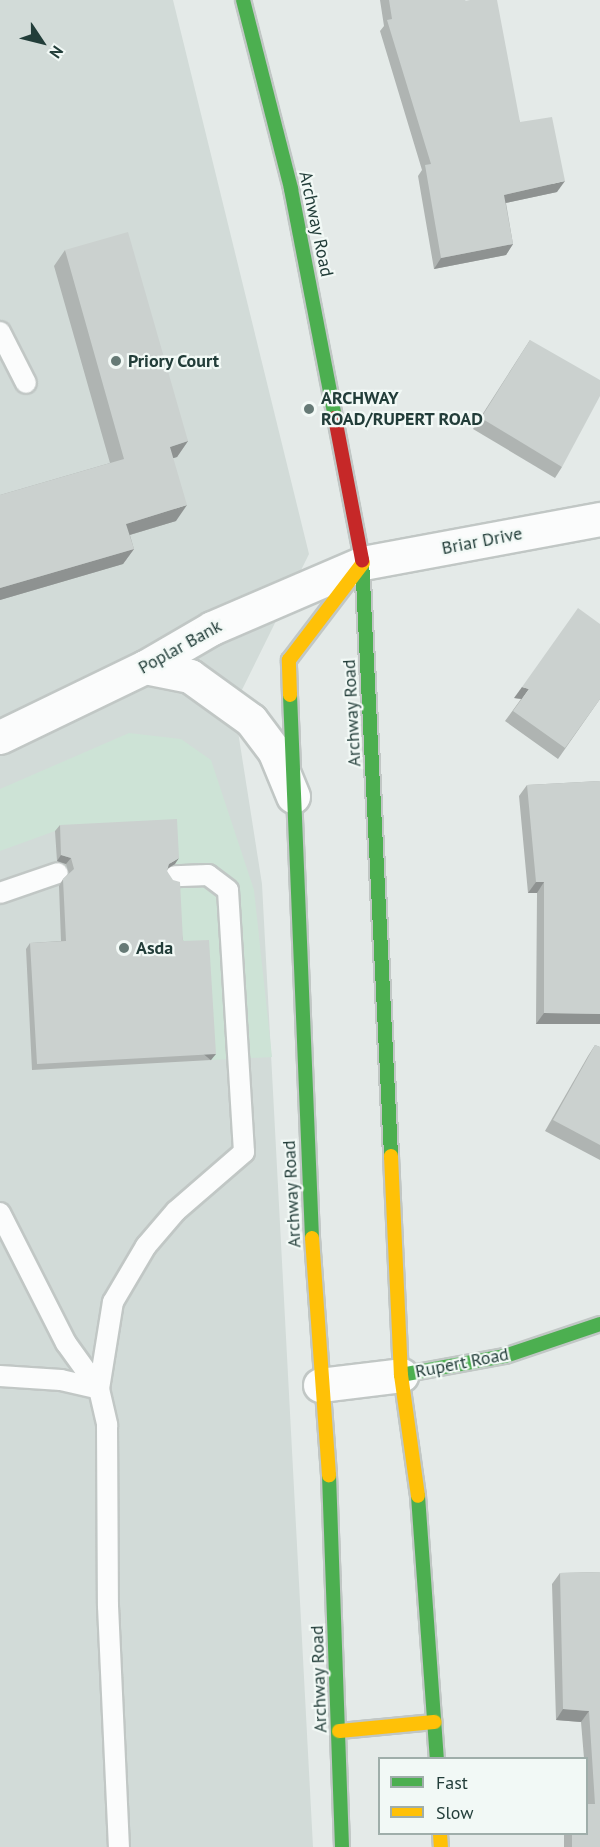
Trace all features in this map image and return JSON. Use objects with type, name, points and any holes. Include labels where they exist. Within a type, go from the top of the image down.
[{"type":"main road","name":"Archway Road","points":[[243,0],[291,189],[363,563],[401,1375],[417,1480],[436,1757]]},
{"type":"main road","name":"Archway Road","points":[[342,1847],[332,1518],[320,1385],[289,660],[363,563]]},
{"type":"main road","name":"Rupert Road","points":[[401,1375],[505,1356],[600,1324]]},
{"type":"main road","points":[[339,1731],[435,1722]]},
{"type":"street","name":"Briar Drive","points":[[363,563],[600,519]]},
{"type":"street","name":"Poplar Bank","points":[[0,737],[145,667],[212,628],[363,563]]},
{"type":"street","points":[[145,667],[190,676],[251,720],[274,750],[295,800]]},
{"type":"street","name":"Rupert Road","points":[[320,1385],[401,1375]]},
{"type":"lane","points":[[0,332],[26,383]]},
{"type":"lane","points":[[0,893],[58,873]]},
{"type":"lane","points":[[118,1847],[108,1606],[107,1425],[99,1389],[113,1302],[146,1246],[176,1211],[244,1152],[228,890],[208,875],[175,876]]},
{"type":"lane","points":[[0,1213],[66,1343],[99,1389]]},
{"type":"lane","points":[[0,1376],[61,1380],[99,1389]]},
{"type":"shaded area","points":[[0,0],[173,0],[309,554],[234,706],[262,884],[313,1847],[0,1847]]},
{"type":"green space","points":[[129,733],[181,739],[211,760],[254,890],[272,1057],[211,1060],[205,946],[179,947],[172,825],[55,831],[0,851],[0,789]]},
{"type":"building","points":[[389,0],[497,0],[520,122],[552,117],[565,181],[504,195],[513,244],[441,258],[425,165],[431,164],[387,20],[392,19]]},
{"type":"building","name":"Priory Court","points":[[128,232],[188,441],[170,447],[187,505],[126,524],[134,549],[0,588],[0,495],[124,459],[65,250]]},
{"type":"building","points":[[530,340],[600,380],[600,396],[562,467],[481,418]]},
{"type":"building","points":[[578,608],[600,624],[600,699],[565,748],[513,711],[529,689],[522,687]]},
{"type":"building","points":[[600,781],[600,1014],[544,1013],[544,882],[536,882],[527,785]]},
{"type":"building","name":"Asda","points":[[177,819],[179,858],[169,864],[167,871],[173,880],[180,882],[183,941],[209,940],[216,1054],[37,1064],[30,943],[66,941],[63,879],[74,869],[71,858],[61,855],[60,825]]},
{"type":"building","points":[[595,1045],[600,1047],[600,1145],[553,1120]]},
{"type":"building","points":[[600,1572],[600,1847],[572,1847],[572,1835],[588,1835],[588,1804],[595,1804],[589,1711],[563,1709],[560,1573]]},
{"type":"traffic: fast","points":[[243,0],[291,189],[335,418]]},
{"type":"traffic: fast","points":[[362,560],[391,1156]]},
{"type":"traffic: fast","points":[[290,695],[312,1238]]},
{"type":"traffic: fast","points":[[401,1375],[505,1356],[600,1324]]},
{"type":"traffic: fast","points":[[329,1475],[342,1847]]},
{"type":"traffic: fast","points":[[418,1496],[437,1757]]},
{"type":"traffic: slow","points":[[290,695],[289,660],[363,563]]},
{"type":"traffic: slow","points":[[391,1156],[401,1375],[418,1496]]},
{"type":"traffic: slow","points":[[312,1238],[329,1475]]},
{"type":"traffic: slow","points":[[339,1731],[435,1722]]},
{"type":"traffic: slow","points":[[440,1835],[441,1847]]},
{"type":"traffic: jam","points":[[335,418],[362,560]]},
{"type":"place","name":"Priory Court","points":[[116,361]]},
{"type":"place","name":"ARCHWAY ROAD/RUPERT ROAD","points":[[309,409]]},
{"type":"place","name":"Asda","points":[[124,948]]}]
